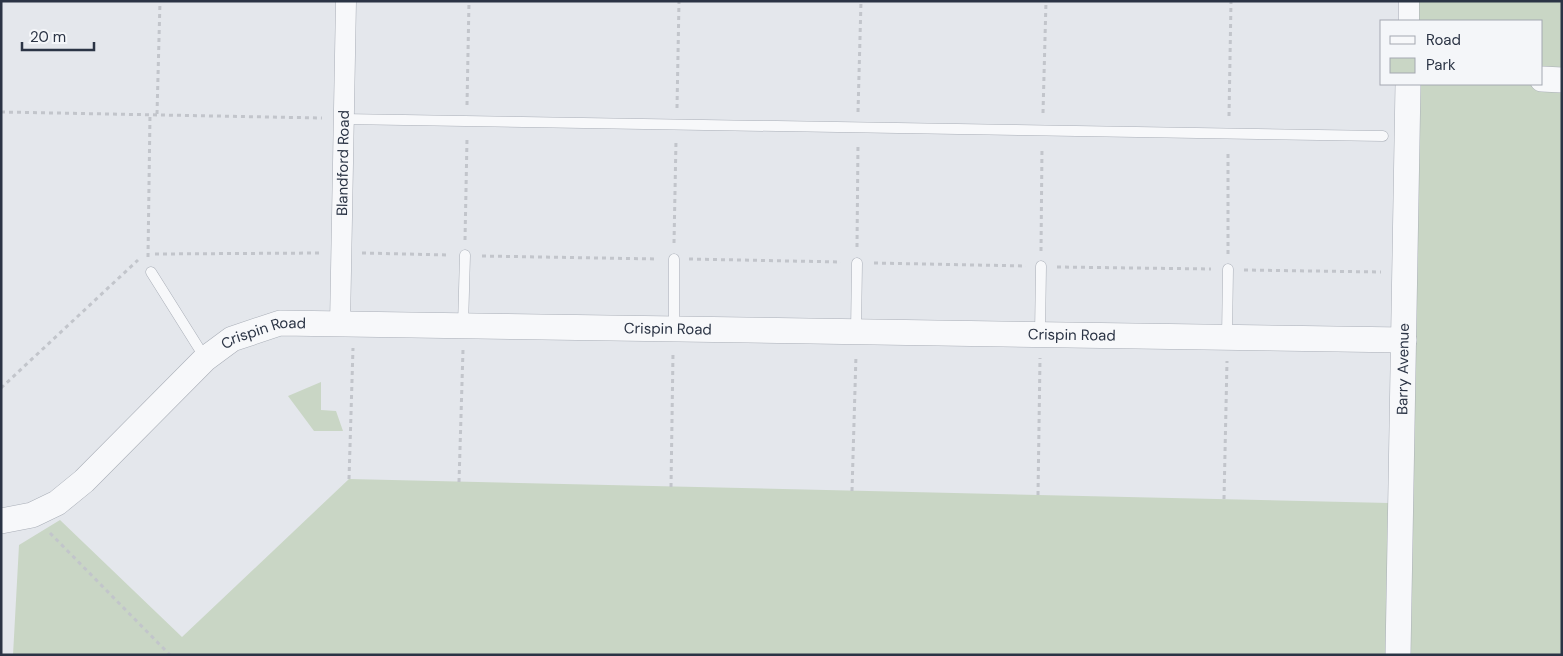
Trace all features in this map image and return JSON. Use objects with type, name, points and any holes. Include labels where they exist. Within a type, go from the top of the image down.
[{"type":"street","name":"Blandford Road","points":[[346,1],[343,119],[347,325]]},
{"type":"street","points":[[1409,1],[1409,20]]},
{"type":"street","points":[[1543,79],[1562,80]]},
{"type":"street","name":"Barry Avenue","points":[[1398,655],[1408,85]]},
{"type":"street","name":"Crispin Road","points":[[1,521],[32,515],[57,503],[84,481],[205,359],[232,339],[280,324],[1404,340]]},
{"type":"lane","points":[[343,119],[1383,136]]},
{"type":"lane","points":[[463,327],[465,255]]},
{"type":"lane","points":[[674,259],[674,330]]},
{"type":"lane","points":[[856,332],[857,263]]},
{"type":"lane","points":[[1040,335],[1041,266]]},
{"type":"lane","points":[[1227,338],[1228,270]]},
{"type":"lane","points":[[152,272],[205,359]]},
{"type":"path","points":[[158,114],[160,1]]},
{"type":"path","points":[[1,112],[343,119]]},
{"type":"path","points":[[150,114],[147,254],[152,272]]},
{"type":"path","points":[[347,325],[349,479]]},
{"type":"path","points":[[459,482],[463,327]]},
{"type":"path","points":[[671,487],[674,330]]},
{"type":"path","points":[[852,491],[856,332]]},
{"type":"path","points":[[1038,495],[1040,335]]},
{"type":"path","points":[[1224,499],[1227,338]]},
{"type":"path","points":[[32,515],[170,655]]},
{"type":"green space","points":[[1409,1],[1562,1],[1562,655],[1398,655],[1408,85],[1543,85],[1543,20],[1409,20]]},
{"type":"green space","points":[[321,382],[321,410],[336,411],[343,431],[314,431],[288,396]]},
{"type":"green space","points":[[349,479],[1389,503],[1387,655],[13,655],[19,545],[60,520],[182,637]]}]
